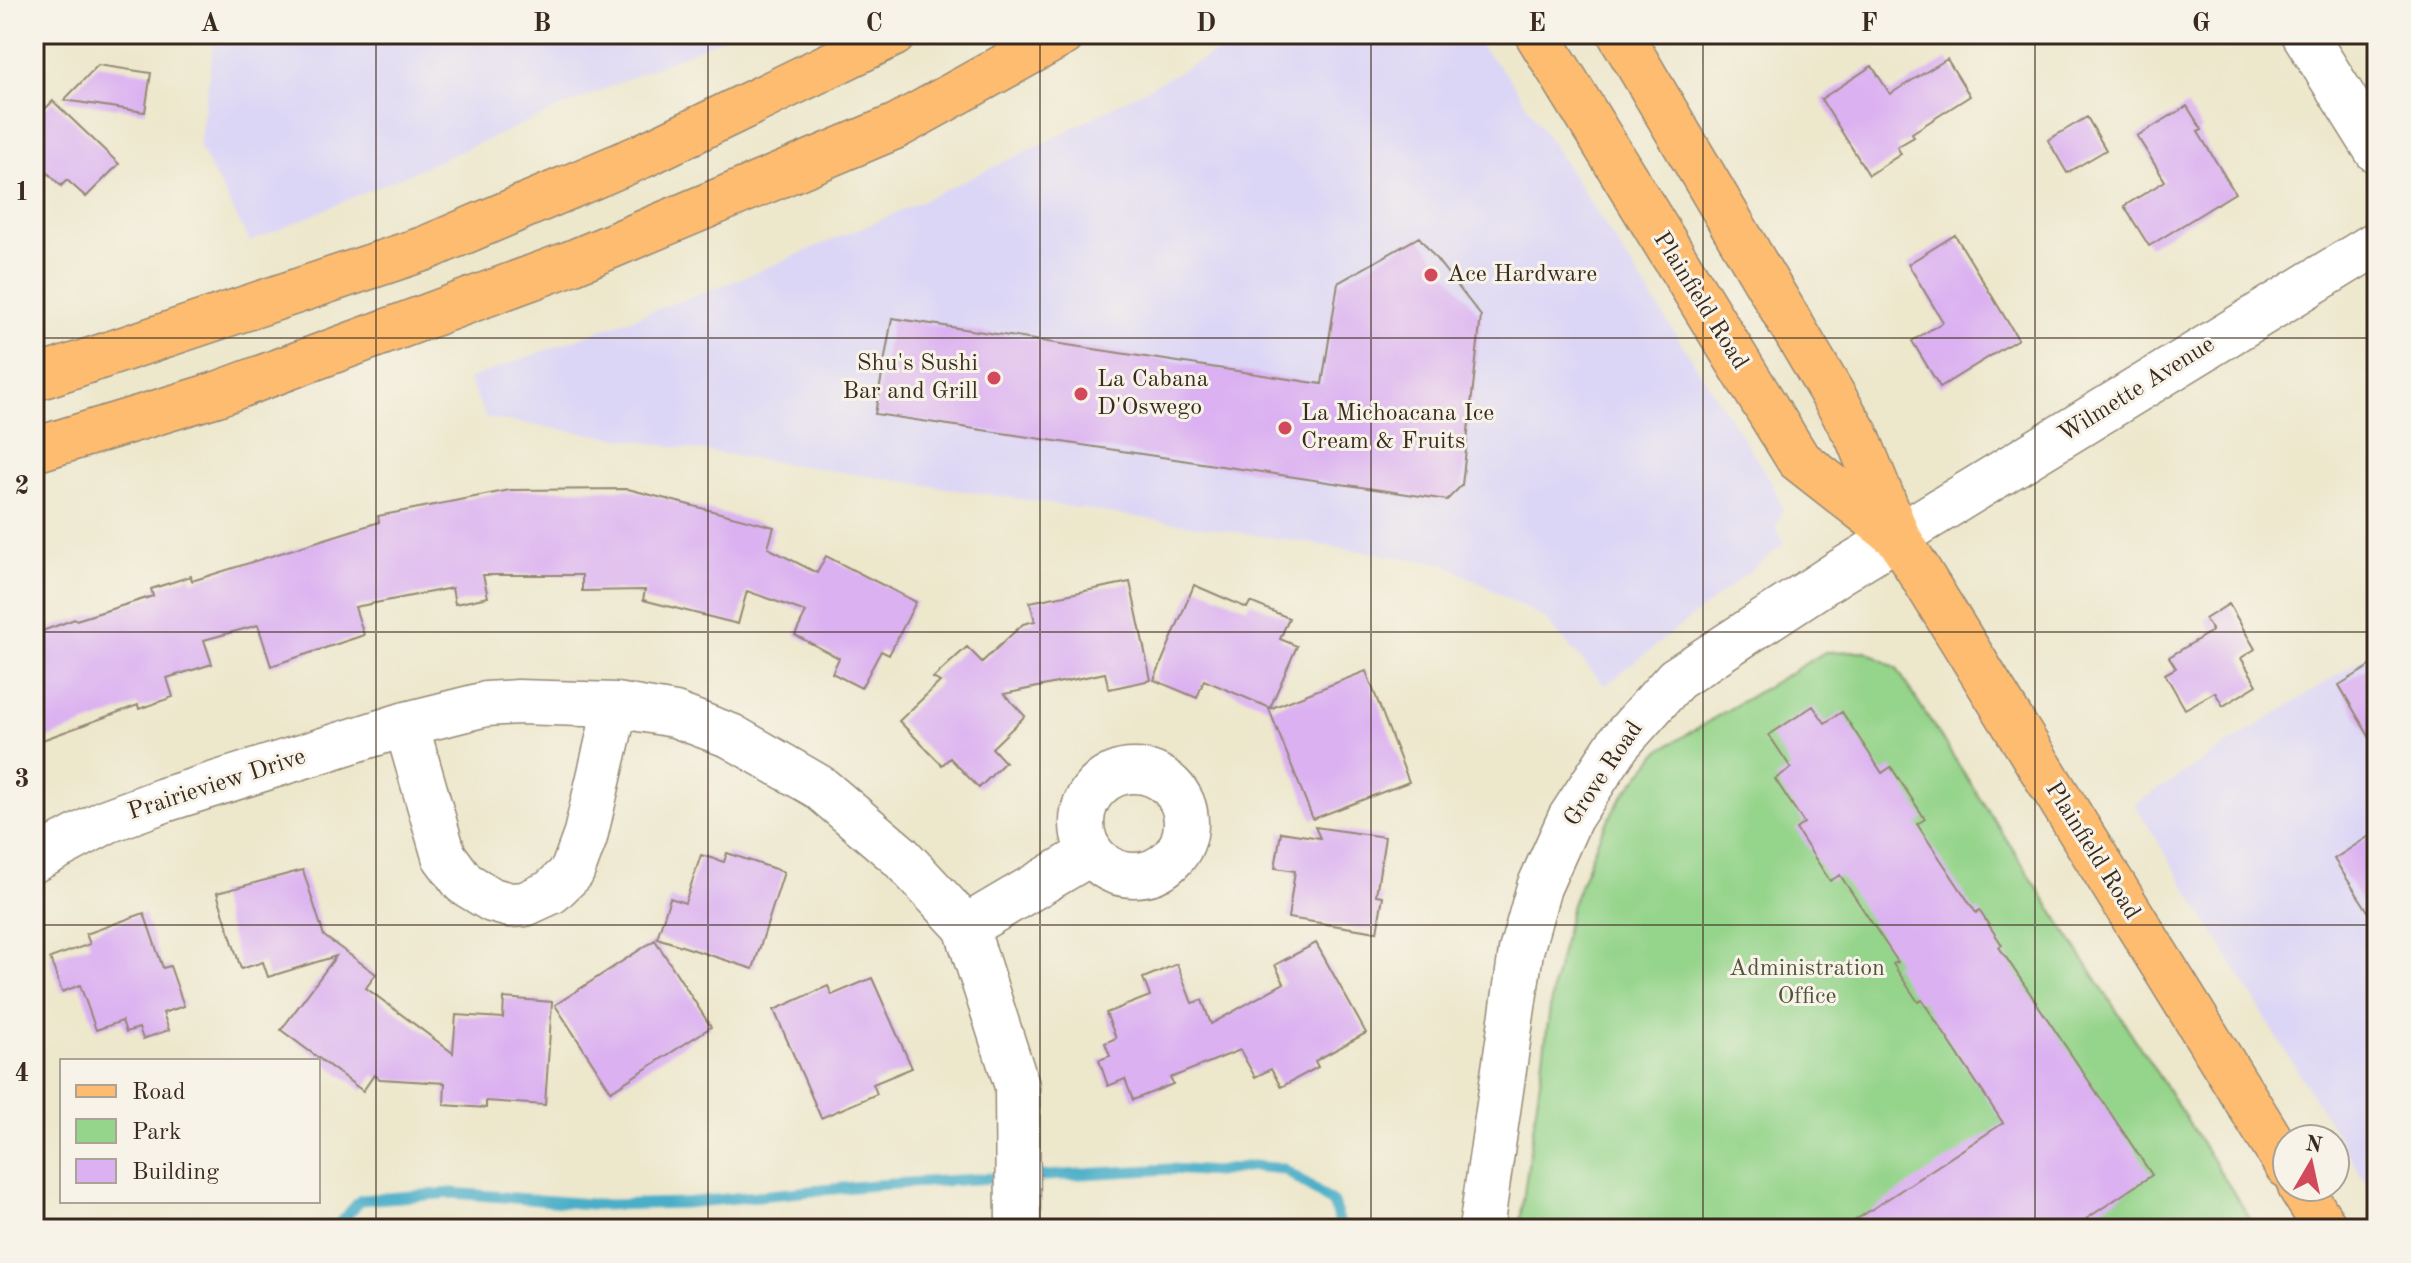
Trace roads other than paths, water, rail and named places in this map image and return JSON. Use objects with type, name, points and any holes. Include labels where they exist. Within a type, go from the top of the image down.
[{"type":"main road","points":[[34,450],[217,394],[571,263],[897,126],[1063,34]]},
{"type":"main road","name":"Plainfield Road","points":[[1520,34],[1548,52],[1798,459],[1898,537]]},
{"type":"main road","name":"Plainfield Road","points":[[1620,34],[1857,436],[1898,537],[2271,1140]]},
{"type":"main road","points":[[34,379],[426,248],[642,156],[873,39]]},
{"type":"main road","points":[[2310,1203],[2326,1229]]},
{"type":"street","points":[[2304,34],[2377,151]]},
{"type":"street","name":"Wilmette Avenue","points":[[1898,537],[2377,243]]},
{"type":"street","name":"Grove Road","points":[[1481,1229],[1521,951],[1539,887],[1570,818],[1619,743],[1676,679],[1898,537]]},
{"type":"street","name":"Prairieview Drive","points":[[34,860],[107,821],[150,806],[406,724],[486,704],[616,705],[675,715],[731,736],[819,787],[900,856],[966,927],[1017,1086],[1018,1214]]},
{"type":"street","points":[[406,724],[444,856],[464,883],[492,900],[510,905],[525,904],[551,892],[572,872],[585,837],[616,705]]},
{"type":"street","points":[[966,927],[1091,853]]},
{"type":"waterway","points":[[1028,1177],[1171,1169],[1216,1172],[1252,1166],[1284,1169],[1333,1203],[1342,1229]]},
{"type":"waterway","points":[[334,1229],[361,1200],[452,1193],[603,1205],[684,1203],[875,1185],[1011,1177]]},
{"type":"place","name":"Ace Hardware","points":[[1431,275]]},
{"type":"place","name":"Shu's Sushi Bar and Grill","points":[[994,378]]},
{"type":"place","name":"La Cabana D'Oswego","points":[[1081,394]]},
{"type":"place","name":"La Michoacana Ice Cream & Fruits","points":[[1285,428]]},
{"type":"park label","name":"Administration Office","points":[[1807,983]]}]
